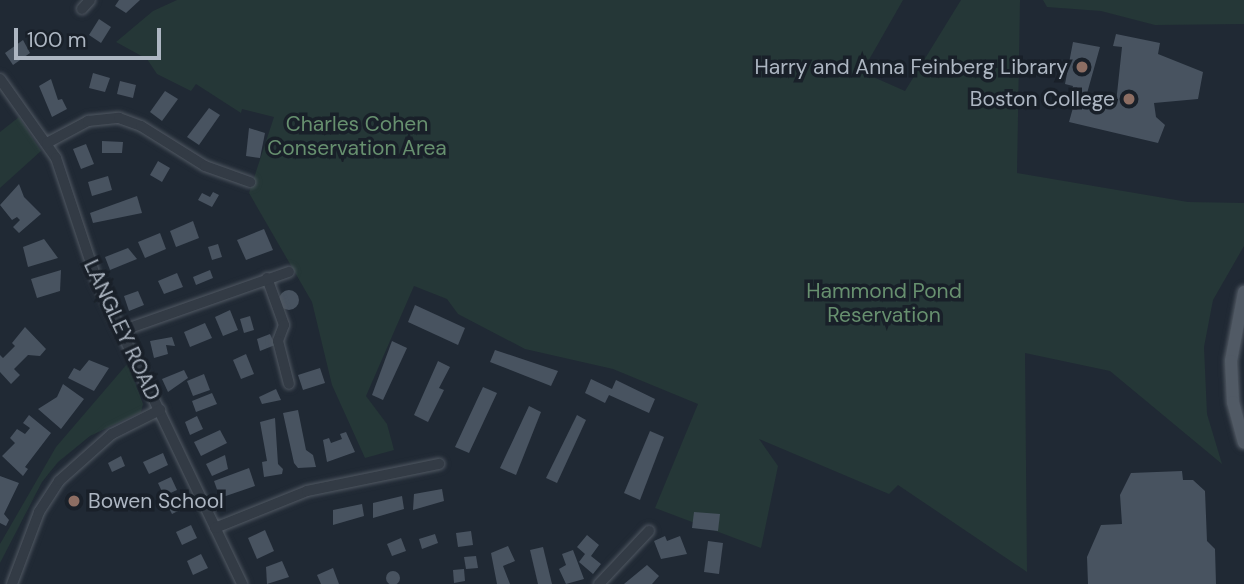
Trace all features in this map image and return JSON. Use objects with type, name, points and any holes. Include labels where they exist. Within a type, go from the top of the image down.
[{"type":"main road","points":[[1244,292],[1233,336],[1231,371],[1244,443]]},
{"type":"street","points":[[82,9],[90,0]]},
{"type":"street","name":"LANGLEY ROAD","points":[[0,79],[47,143],[62,173],[93,272],[242,584]]},
{"type":"street","points":[[47,143],[89,121],[119,118],[205,166],[250,182]]},
{"type":"street","points":[[121,331],[289,272]]},
{"type":"street","points":[[267,278],[284,325],[278,341],[289,384]]},
{"type":"street","points":[[10,583],[39,512],[60,481],[112,434],[160,410]]},
{"type":"street","points":[[215,528],[315,489],[439,464]]},
{"type":"street","points":[[599,584],[649,531]]},
{"type":"green space","name":"Hammond Pond Reservation","points":[[177,0],[903,0],[862,72],[905,91],[961,0],[1020,0],[1017,173],[1188,202],[1244,203],[1244,246],[1213,300],[1204,347],[1207,414],[1222,464],[1110,371],[1025,353],[1027,572],[898,485],[889,494],[759,439],[778,466],[761,548],[655,508],[698,404],[613,369],[525,349],[458,314],[447,299],[414,286],[366,396],[387,424],[394,450],[365,458],[332,385],[312,302],[249,193],[274,117],[242,109],[241,113],[196,84],[191,91],[157,74],[147,59],[116,42],[153,11]]},
{"type":"green space","points":[[1043,0],[1244,0],[1244,24],[1155,25],[1101,11],[1047,7]]},
{"type":"green space","points":[[19,117],[41,151],[0,188],[0,132]]},
{"type":"green space","points":[[128,363],[143,404],[141,412],[90,436],[58,462],[42,482],[0,563],[0,544],[56,447]]},
{"type":"building","points":[[119,0],[140,0],[126,13],[115,6]]},
{"type":"building","points":[[99,19],[111,27],[101,43],[89,35]]},
{"type":"building","name":"Boston College","points":[[1116,34],[1160,43],[1158,54],[1203,72],[1198,99],[1154,103],[1156,117],[1165,125],[1158,143],[1069,122],[1076,97],[1071,96],[1073,86],[1065,84],[1073,42],[1100,47],[1086,97],[1116,103],[1122,47],[1113,46]]},
{"type":"building","points":[[23,40],[30,53],[13,65],[5,53]]},
{"type":"building","points":[[93,73],[110,78],[105,92],[89,88]]},
{"type":"building","points":[[51,79],[58,100],[62,99],[67,109],[52,117],[39,86]]},
{"type":"building","points":[[120,81],[136,85],[133,98],[117,94]]},
{"type":"building","points":[[165,91],[178,99],[162,121],[150,112]]},
{"type":"building","points":[[209,108],[220,115],[199,145],[187,137]]},
{"type":"building","points":[[249,128],[265,133],[260,158],[246,156]]},
{"type":"building","points":[[102,141],[123,142],[122,153],[102,153]]},
{"type":"building","points":[[86,144],[94,164],[81,169],[73,149]]},
{"type":"building","points":[[158,161],[170,168],[162,182],[150,175]]},
{"type":"building","points":[[108,176],[112,190],[92,196],[88,182]]},
{"type":"building","points":[[19,184],[24,197],[41,214],[19,233],[13,227],[20,220],[17,217],[12,220],[0,205]]},
{"type":"building","points":[[213,192],[219,195],[212,207],[198,200],[202,193],[210,197]]},
{"type":"building","points":[[137,196],[142,213],[93,223],[90,213]]},
{"type":"building","points":[[193,221],[199,238],[176,247],[170,231]]},
{"type":"building","points":[[264,229],[273,250],[246,260],[237,240]]},
{"type":"building","points":[[160,233],[166,249],[145,258],[138,242]]},
{"type":"building","points":[[44,239],[58,258],[28,267],[23,247]]},
{"type":"building","points":[[218,244],[222,257],[212,260],[208,247]]},
{"type":"building","points":[[128,248],[137,259],[110,270],[105,257]]},
{"type":"building","points":[[61,270],[60,291],[37,298],[31,279]]},
{"type":"building","points":[[210,270],[213,278],[196,285],[193,277]]},
{"type":"building","points":[[177,273],[183,287],[164,294],[158,281]]},
{"type":"building","points":[[289,290],[296,293],[299,300],[296,307],[289,310],[282,307],[279,300],[282,293]]},
{"type":"building","points":[[138,291],[144,305],[129,311],[124,296]]},
{"type":"building","points":[[415,305],[465,328],[458,345],[408,322]]},
{"type":"building","points":[[230,310],[238,330],[223,336],[215,317]]},
{"type":"building","points":[[250,316],[254,330],[244,333],[240,319]]},
{"type":"building","points":[[205,323],[212,338],[190,347],[184,332]]},
{"type":"building","points":[[25,327],[46,349],[40,356],[28,355],[14,369],[20,375],[11,384],[0,372],[0,355],[3,358],[15,346],[12,343]]},
{"type":"building","points":[[270,334],[275,345],[260,351],[257,339]]},
{"type":"building","points":[[172,337],[175,346],[166,345],[168,354],[154,358],[150,341]]},
{"type":"building","points":[[392,341],[407,348],[383,400],[372,395]]},
{"type":"building","points":[[495,350],[558,371],[551,386],[490,362]]},
{"type":"building","points":[[246,354],[254,374],[241,379],[233,360]]},
{"type":"building","points":[[89,360],[109,368],[94,391],[68,378],[74,368],[80,371]]},
{"type":"building","points":[[438,361],[450,367],[439,388],[444,390],[428,422],[414,415]]},
{"type":"building","points":[[320,368],[325,383],[303,390],[298,375]]},
{"type":"building","points":[[184,370],[188,378],[168,392],[162,379]]},
{"type":"building","points":[[204,374],[210,390],[193,396],[187,381]]},
{"type":"building","points":[[591,379],[612,389],[616,380],[655,399],[649,413],[609,395],[605,403],[585,393]]},
{"type":"building","points":[[63,384],[84,399],[61,429],[38,409],[57,397]]},
{"type":"building","points":[[483,387],[497,393],[469,453],[455,447]]},
{"type":"building","points":[[276,389],[281,400],[262,404],[259,397]]},
{"type":"building","points":[[212,393],[217,404],[196,412],[192,401]]},
{"type":"building","points":[[529,406],[541,412],[516,475],[500,468]]},
{"type":"building","points":[[298,410],[306,450],[313,455],[316,467],[298,468],[294,463],[283,413]]},
{"type":"building","points":[[29,415],[51,433],[25,467],[28,469],[23,476],[2,456],[15,443],[10,438],[17,429],[25,434],[30,428],[23,423]]},
{"type":"building","points":[[577,415],[586,420],[557,483],[546,478]]},
{"type":"building","points":[[197,416],[203,429],[190,435],[185,422]]},
{"type":"building","points":[[275,418],[278,464],[283,469],[282,474],[264,477],[262,462],[267,461],[260,422]]},
{"type":"building","points":[[220,430],[227,443],[201,456],[194,442]]},
{"type":"building","points":[[650,431],[664,437],[640,500],[624,493]]},
{"type":"building","points":[[346,432],[355,452],[327,462],[323,440],[329,438],[331,443],[342,439],[340,434]]},
{"type":"building","points":[[163,453],[168,465],[149,474],[143,462]]},
{"type":"building","points":[[225,455],[228,469],[212,476],[206,464]]},
{"type":"building","points":[[121,456],[125,466],[112,472],[108,463]]},
{"type":"building","points":[[249,468],[255,486],[220,498],[214,481]]},
{"type":"building","points":[[1182,471],[1183,480],[1193,480],[1205,491],[1207,541],[1215,549],[1216,584],[1088,584],[1087,557],[1101,525],[1122,524],[1120,495],[1131,473]]},
{"type":"building","points":[[0,476],[19,483],[4,514],[9,520],[6,526],[0,523]]},
{"type":"building","points":[[171,477],[177,490],[164,496],[158,483]]},
{"type":"building","points":[[442,489],[444,501],[413,510],[414,494]]},
{"type":"building","points":[[402,496],[404,509],[373,518],[373,503]]},
{"type":"building","points":[[181,497],[186,507],[172,514],[167,504]]},
{"type":"building","points":[[362,504],[364,516],[333,525],[333,510]]},
{"type":"building","points":[[694,512],[720,514],[718,531],[692,528]]},
{"type":"building","points":[[191,525],[197,538],[182,545],[176,532]]},
{"type":"building","points":[[265,530],[274,551],[257,559],[248,538]]},
{"type":"building","points":[[471,531],[473,545],[458,547],[456,533]]},
{"type":"building","points":[[435,534],[438,543],[422,549],[419,539]]},
{"type":"building","points":[[587,535],[599,545],[591,556],[601,564],[593,574],[579,562],[585,554],[577,547]]},
{"type":"building","points":[[665,536],[667,541],[680,536],[687,554],[661,559],[654,541]]},
{"type":"building","points":[[401,538],[406,551],[392,556],[387,544]]},
{"type":"building","points":[[708,541],[723,543],[719,574],[704,572]]},
{"type":"building","points":[[508,546],[515,561],[503,566],[510,584],[497,584],[491,553]]},
{"type":"building","points":[[543,547],[552,584],[538,584],[530,550]]},
{"type":"building","points":[[573,550],[584,579],[566,584],[559,569],[566,565],[562,554]]},
{"type":"building","points":[[201,554],[208,568],[193,575],[187,561]]},
{"type":"building","points":[[476,556],[478,568],[466,569],[464,557]]},
{"type":"building","points":[[282,561],[289,577],[267,584],[266,567]]},
{"type":"building","points":[[647,565],[659,576],[652,584],[624,584]]},
{"type":"building","points":[[333,568],[339,584],[321,584],[317,575]]},
{"type":"building","points":[[464,569],[465,581],[454,583],[453,570]]},
{"type":"building","points":[[390,571],[396,571],[400,578],[396,585],[390,585],[386,581],[386,575]]},
{"type":"place","name":"Harry and Anna Feinberg Library","points":[[1082,67]]},
{"type":"place","name":"Boston College","points":[[1129,99]]},
{"type":"place","name":"Bowen School","points":[[74,501]]},
{"type":"park label","name":"Charles Cohen Conservation Area","points":[[357,136]]}]
